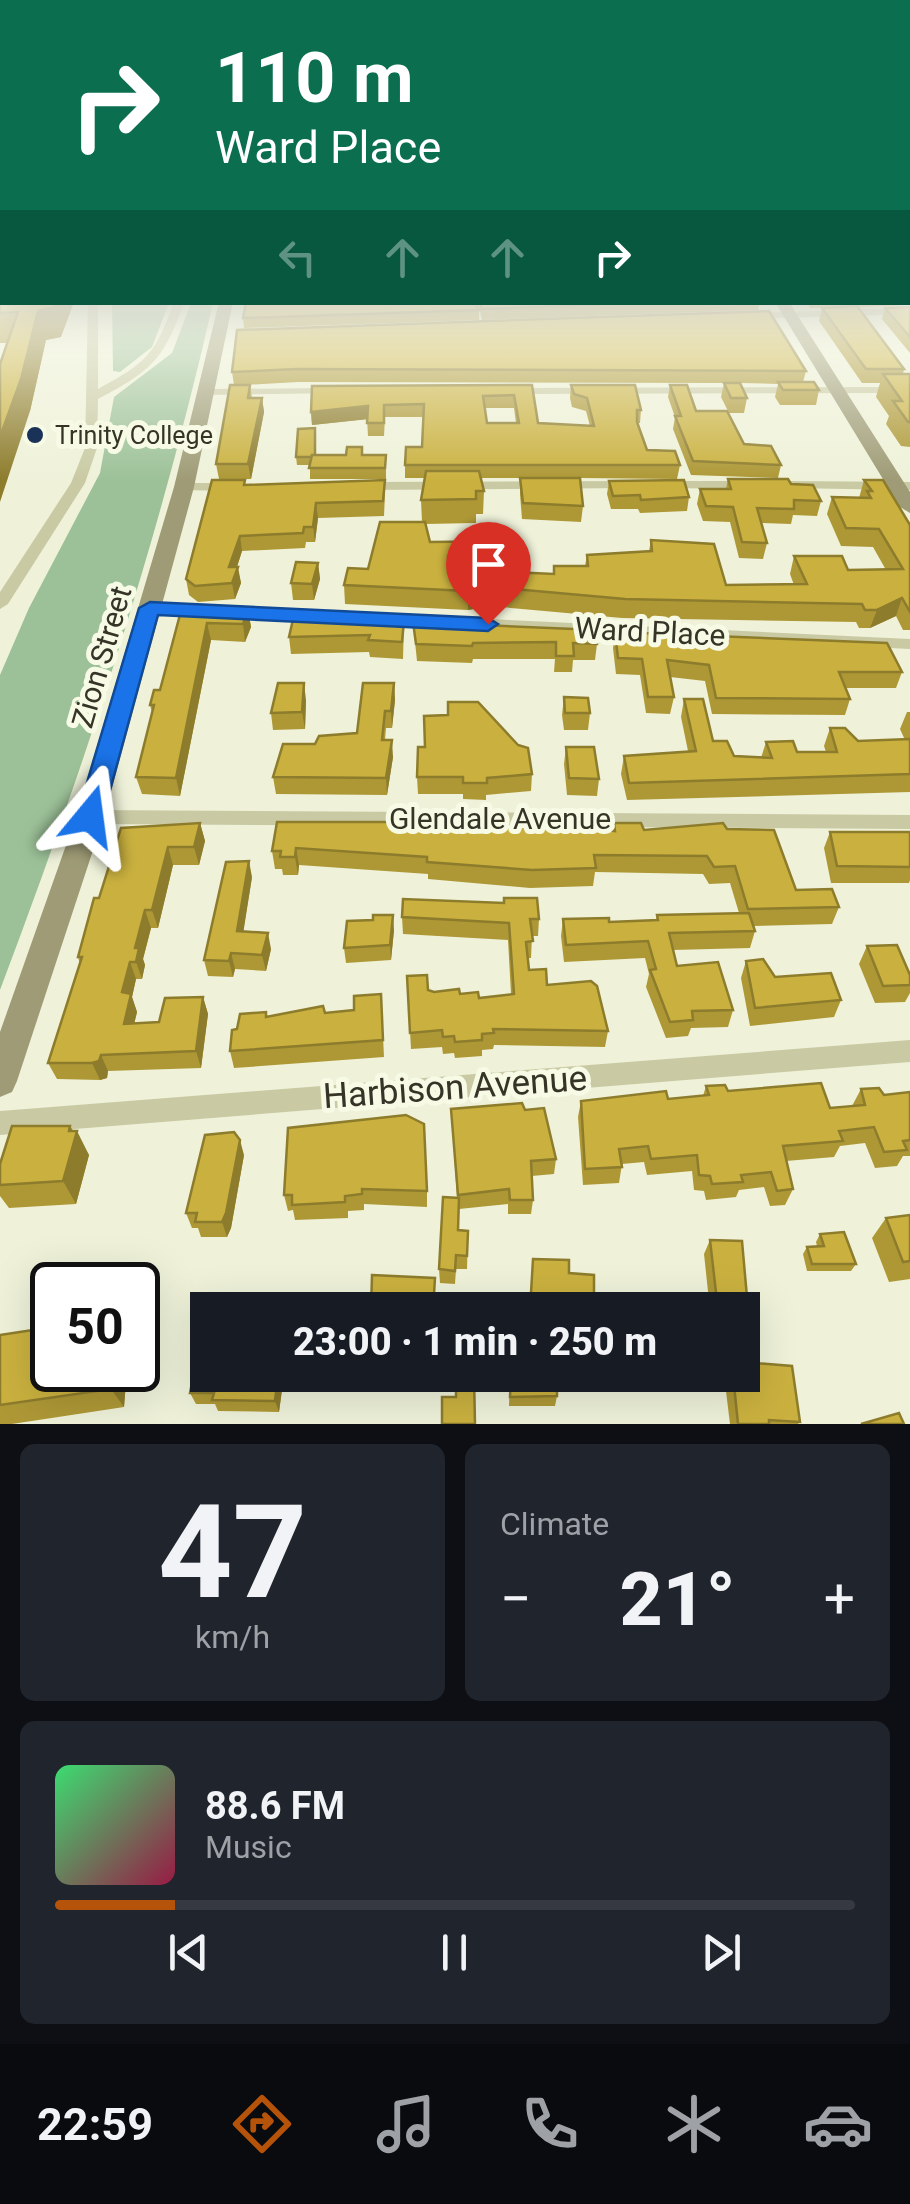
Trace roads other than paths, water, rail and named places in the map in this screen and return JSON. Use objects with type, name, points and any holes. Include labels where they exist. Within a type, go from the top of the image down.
[{"type":"main road","name":"Zion Street","points":[[0,1081],[90,816],[184,487],[206,392],[222,348]]},
{"type":"main road","points":[[810,348],[903,486],[910,507]]},
{"type":"street","points":[[0,604],[78,483],[90,448],[93,348]]},
{"type":"street","points":[[94,396],[163,348]]},
{"type":"street","points":[[504,391],[910,390]]},
{"type":"street","points":[[206,392],[347,391]]},
{"type":"street","points":[[348,486],[903,486]]},
{"type":"street","points":[[184,487],[248,487]]},
{"type":"street","name":"Ward Place","points":[[150,608],[910,644]]},
{"type":"street","name":"Glendale Avenue","points":[[90,816],[910,822]]},
{"type":"street","name":"Harbison Avenue","points":[[0,1123],[910,1051]]},
{"type":"place","name":"Trinity College","points":[[35,435]]}]
